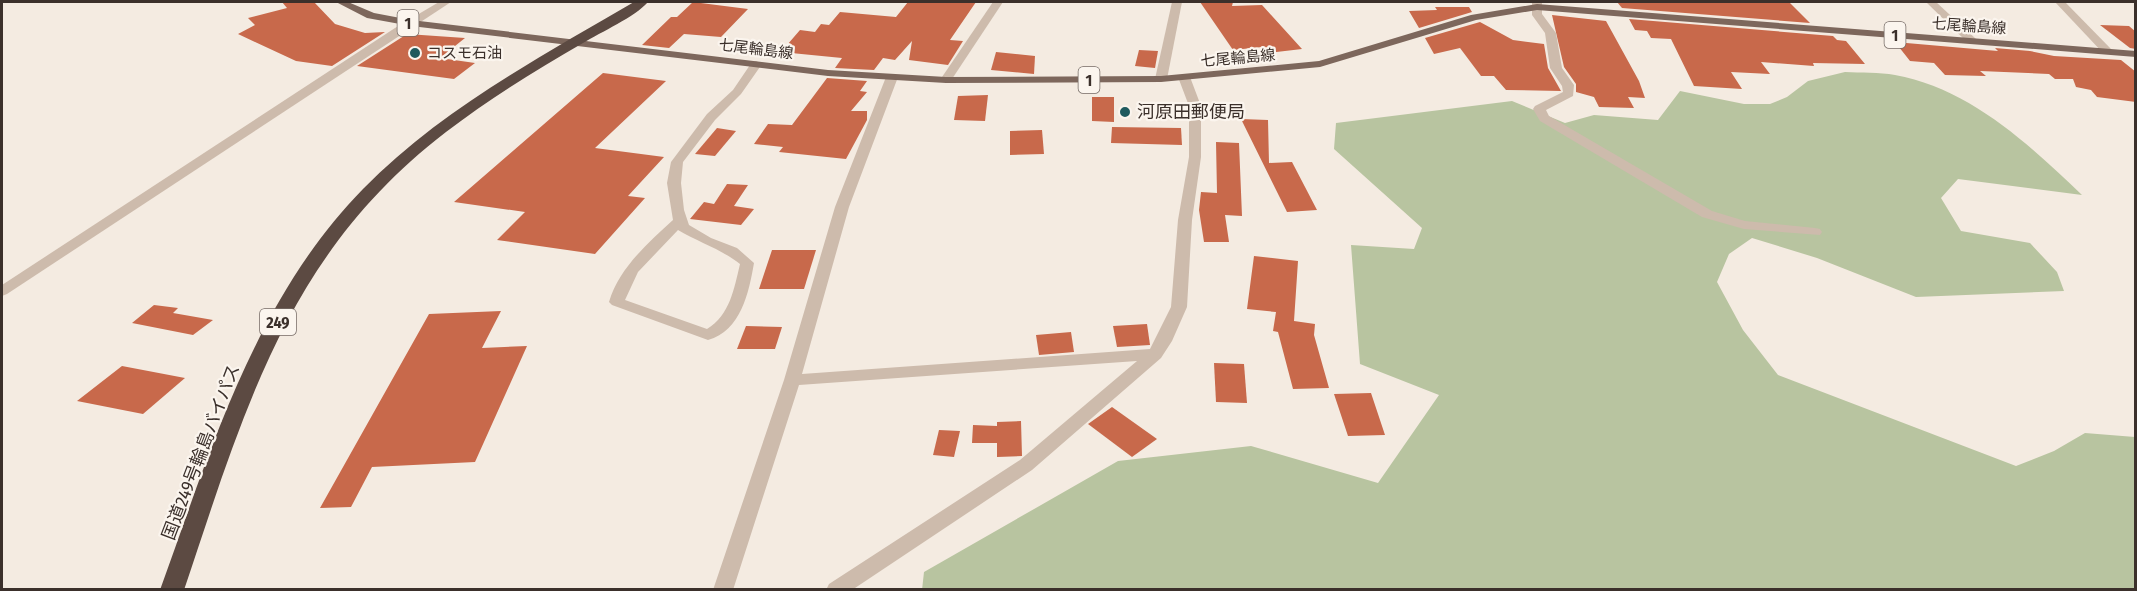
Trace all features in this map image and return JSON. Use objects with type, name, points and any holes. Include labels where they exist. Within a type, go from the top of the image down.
[{"type":"highway","name":"国道249号輪島バイパス","points":[[172,590],[222,447],[254,371],[300,285],[337,228],[368,194],[425,143],[469,110],[642,2]]},
{"type":"main road","name":"七尾輪島線","points":[[341,2],[371,16],[411,23],[756,64],[946,80],[1161,79],[1320,64],[1475,17],[1537,4],[2136,54]]},
{"type":"street","points":[[2,291],[446,2]]},
{"type":"street","points":[[946,80],[998,2]]},
{"type":"street","points":[[1161,79],[1177,2]]},
{"type":"street","points":[[1930,2],[1972,41]]},
{"type":"street","points":[[2060,2],[2108,52]]},
{"type":"street","points":[[1537,4],[1537,15],[1548,24],[1553,36],[1557,74],[1568,85],[1569,93],[1539,108],[1544,118],[1707,214],[1744,225],[1815,232]]},
{"type":"street","points":[[681,220],[634,269],[618,290],[617,302],[708,335],[720,329],[737,307],[747,263],[732,251],[706,241],[683,227],[674,183],[677,162],[711,117],[737,92],[756,64]]},
{"type":"street","points":[[723,590],[792,380],[842,207],[892,77]]},
{"type":"street","points":[[836,590],[1026,465],[1155,354],[1164,341],[1179,307],[1185,220],[1195,157],[1195,106],[1184,77]]},
{"type":"street","points":[[792,380],[1155,354]]},
{"type":"green space","points":[[1845,72],[1895,75],[1948,92],[1997,121],[2082,195],[1958,179],[1941,198],[1961,231],[2030,243],[2057,272],[2064,291],[1916,297],[1817,258],[1752,238],[1729,254],[1717,282],[1743,330],[1778,375],[2016,466],[2054,451],[2085,433],[2135,437],[2135,589],[922,590],[924,572],[1118,461],[1251,446],[1378,483],[1439,395],[1360,364],[1351,245],[1414,249],[1422,228],[1334,149],[1336,123],[1512,101],[1565,123],[1594,115],[1658,120],[1680,91],[1744,104],[1770,104],[1787,97],[1808,81]]},
{"type":"building","points":[[282,2],[314,2],[335,24],[365,33],[385,32],[332,66],[296,61],[238,34],[255,25],[248,18],[287,8]]},
{"type":"building","points":[[693,2],[748,9],[721,37],[684,34],[669,48],[642,45],[671,17],[677,17]]},
{"type":"building","points":[[908,2],[976,2],[950,40],[963,41],[948,65],[909,60],[912,41],[895,60],[883,58],[874,70],[835,68],[842,58],[781,52],[800,30],[815,32],[821,24],[829,25],[840,12],[896,17]]},
{"type":"building","points":[[1200,2],[1233,2],[1232,6],[1262,5],[1302,49],[1268,53],[1262,47],[1233,50]]},
{"type":"building","points":[[1617,2],[1789,2],[1810,23],[1622,8]]},
{"type":"building","points":[[1435,7],[1469,7],[1472,12],[1419,28],[1409,11],[1437,10]]},
{"type":"building","points":[[1552,15],[1606,21],[1639,81],[1645,98],[1628,97],[1634,108],[1599,107],[1594,97],[1576,92],[1576,84],[1564,67]]},
{"type":"building","points":[[1629,19],[1833,36],[1837,40],[1846,41],[1865,64],[1813,63],[1814,66],[1761,62],[1770,74],[1731,72],[1742,89],[1694,86],[1671,39],[1651,38],[1647,31],[1635,30]]},
{"type":"building","points":[[1480,22],[1513,40],[1544,44],[1548,68],[1561,91],[1506,90],[1494,76],[1481,76],[1460,48],[1434,54],[1425,38]]},
{"type":"building","points":[[2100,25],[2129,26],[2136,32],[2136,49],[2130,48]]},
{"type":"building","name":"コスモ石油","points":[[407,34],[465,38],[440,58],[475,63],[454,79],[357,66]]},
{"type":"building","points":[[1895,42],[1998,51],[1995,48],[2054,56],[2121,60],[2136,72],[2136,102],[2097,97],[2091,90],[2076,87],[2073,79],[2055,79],[2049,74],[1980,71],[1986,76],[1945,75],[1934,63],[1910,61]]},
{"type":"building","points":[[1139,50],[1158,51],[1155,68],[1135,66]]},
{"type":"building","points":[[996,52],[1035,56],[1034,74],[991,70]]},
{"type":"building","points":[[603,73],[666,81],[595,148],[664,157],[628,196],[645,198],[595,254],[497,240],[525,212],[454,202]]},
{"type":"building","points":[[827,78],[867,81],[860,91],[867,92],[851,111],[867,111],[867,120],[846,159],[779,152],[783,147],[754,144],[768,124],[792,125]]},
{"type":"building","points":[[988,95],[985,121],[954,120],[958,96]]},
{"type":"building","points":[[1092,97],[1114,97],[1114,122],[1092,121]]},
{"type":"building","points":[[1241,119],[1268,120],[1269,163],[1292,162],[1317,210],[1287,212]]},
{"type":"building","points":[[1112,127],[1181,128],[1182,145],[1111,143]]},
{"type":"building","points":[[717,128],[736,131],[715,156],[695,154]]},
{"type":"building","points":[[1042,130],[1044,154],[1010,155],[1010,131]]},
{"type":"building","points":[[1216,142],[1239,143],[1242,216],[1225,215],[1229,242],[1204,242],[1199,210],[1201,192],[1217,193]]},
{"type":"building","points":[[727,184],[748,185],[734,206],[754,209],[741,225],[690,219],[704,202],[714,204]]},
{"type":"building","points":[[772,250],[816,250],[804,289],[759,289]]},
{"type":"building","points":[[1254,256],[1298,261],[1294,321],[1315,324],[1314,335],[1329,388],[1293,389],[1278,332],[1273,331],[1276,312],[1247,309]]},
{"type":"building","points":[[154,305],[178,308],[173,313],[213,320],[193,335],[132,323]]},
{"type":"building","points":[[501,311],[482,348],[527,346],[475,462],[372,467],[351,507],[320,508],[429,314]]},
{"type":"building","points":[[1147,324],[1150,345],[1117,347],[1113,326]]},
{"type":"building","points":[[746,326],[782,327],[775,349],[737,349]]},
{"type":"building","points":[[1071,332],[1074,352],[1039,355],[1036,335]]},
{"type":"building","points":[[1214,363],[1244,364],[1247,403],[1216,402]]},
{"type":"building","points":[[122,366],[185,378],[143,414],[77,401]]},
{"type":"building","points":[[1371,393],[1385,435],[1348,436],[1334,394]]},
{"type":"building","points":[[1112,407],[1157,439],[1132,457],[1088,424]]},
{"type":"building","points":[[1021,421],[1022,456],[997,457],[997,443],[972,443],[973,425],[997,426],[997,422]]},
{"type":"building","points":[[939,430],[960,431],[954,457],[933,455]]},
{"type":"place","name":"コスモ石油","points":[[415,53]]},
{"type":"place","name":"河原田郵便局","points":[[1125,112]]}]
